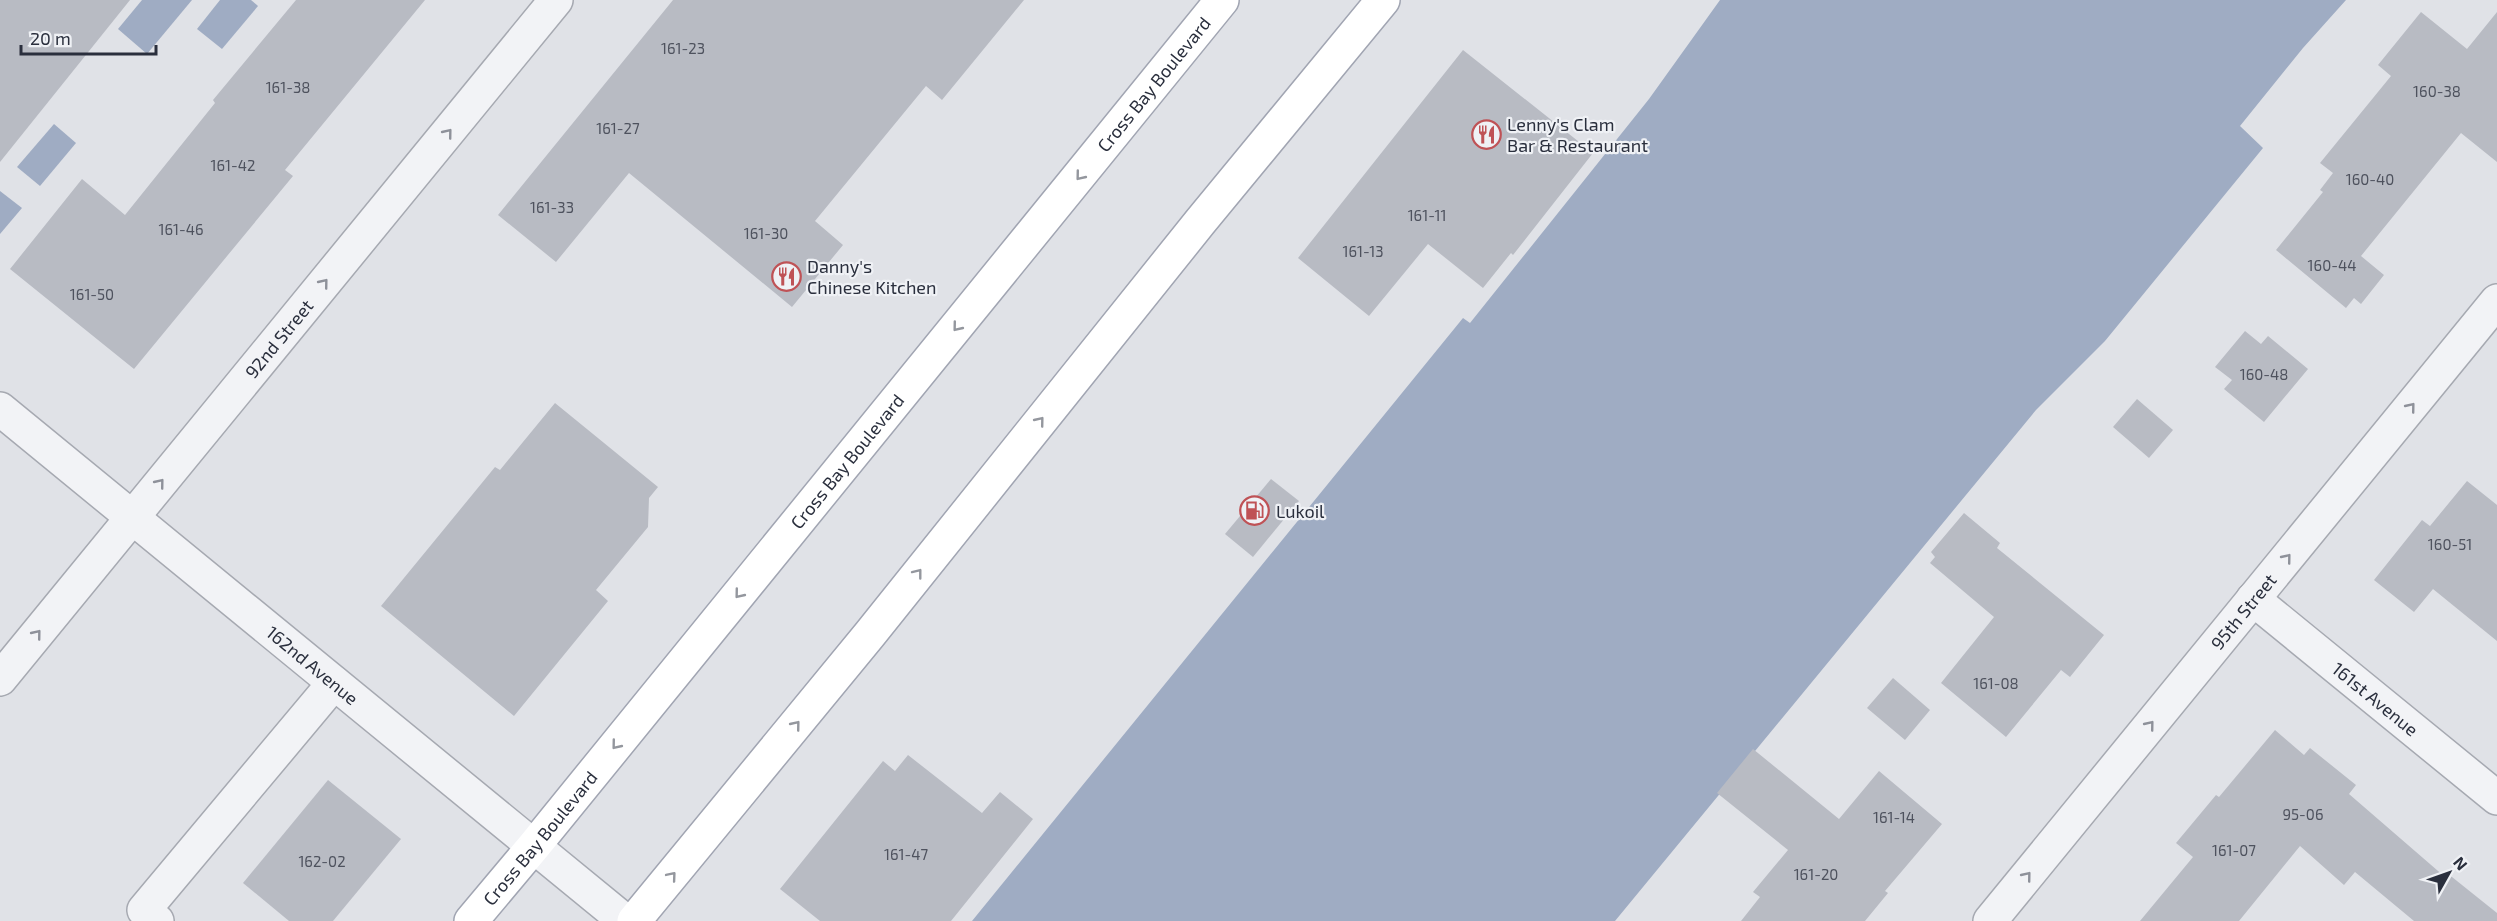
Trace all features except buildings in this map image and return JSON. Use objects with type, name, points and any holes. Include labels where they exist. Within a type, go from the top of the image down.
[{"type":"main road","name":"Cross Bay Boulevard","points":[[471,921],[1222,0]]},
{"type":"main road","points":[[634,921],[862,644],[1193,231],[1383,0]]},
{"type":"street","name":"92nd Street","points":[[0,679],[556,0]]},
{"type":"street","name":"95th Street","points":[[1990,921],[2497,301]]},
{"type":"street","name":"162nd Avenue","points":[[0,409],[625,921]]},
{"type":"street","name":"161st Avenue","points":[[2253,599],[2497,798]]},
{"type":"street","points":[[145,917],[334,682]]},
{"type":"water","points":[[142,0],[192,0],[147,54],[118,29]]},
{"type":"water","points":[[220,0],[251,0],[258,6],[222,49],[197,29]]},
{"type":"water","points":[[1720,0],[2346,0],[2303,48],[2240,126],[2263,148],[2105,341],[2036,410],[1615,921],[972,921],[1463,318],[1470,323],[1649,99]]},
{"type":"water","points":[[54,124],[76,143],[40,186],[17,167]]},
{"type":"water","points":[[0,191],[22,208],[0,234]]},
{"type":"place","name":"Lenny's Clam Bar & Restaurant","points":[[1486,134]]},
{"type":"place","name":"Danny's Chinese Kitchen","points":[[786,276]]},
{"type":"place","name":"Lukoil","points":[[1255,511]]}]
